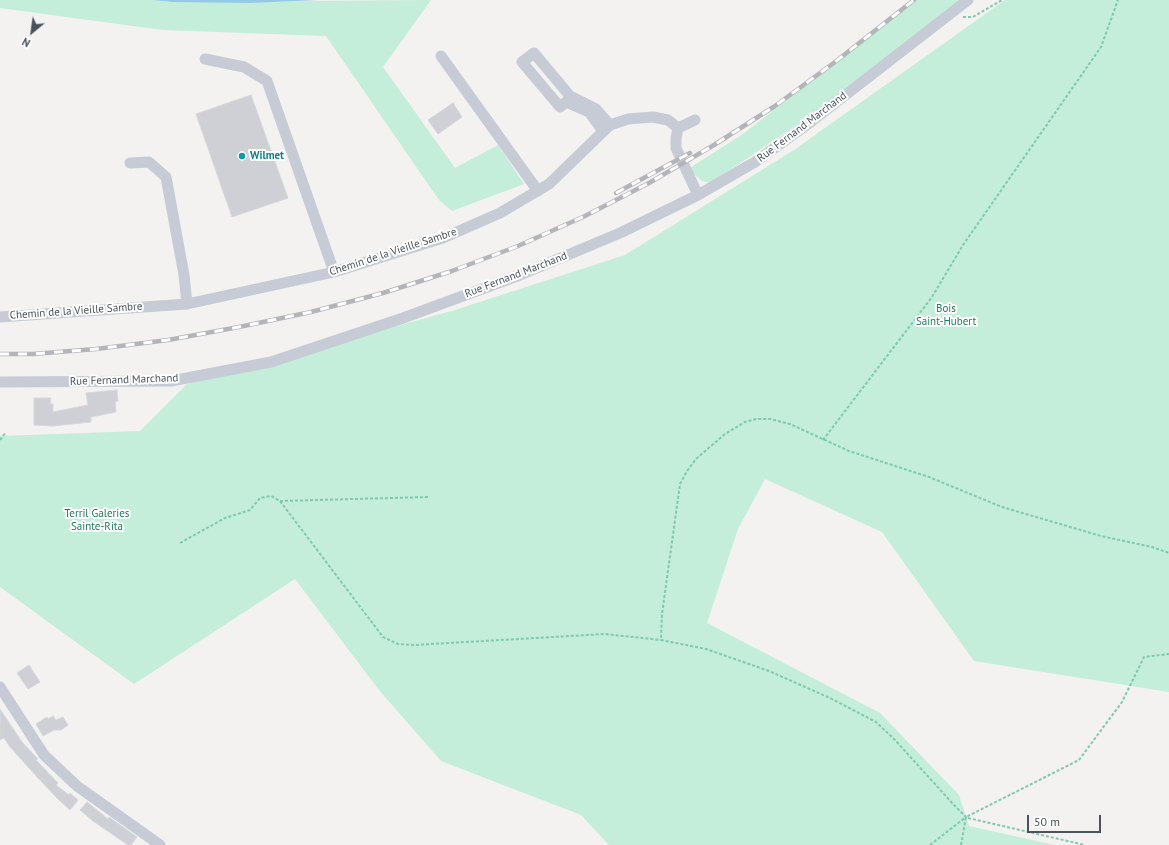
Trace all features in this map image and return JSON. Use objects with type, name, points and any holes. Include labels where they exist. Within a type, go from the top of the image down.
[{"type":"street","name":"Rue Fernand Marchand","points":[[0,382],[171,381],[271,362],[403,318],[520,275],[620,233],[698,195],[755,162],[812,121],[968,0]]},
{"type":"street","points":[[534,53],[570,96],[596,109],[606,128],[589,112],[566,102],[560,106],[522,62],[534,53]]},
{"type":"street","points":[[441,56],[538,191]]},
{"type":"street","points":[[205,59],[244,67],[268,81],[334,272]]},
{"type":"street","name":"Chemin de la Vieille Sambre","points":[[0,317],[187,304],[334,272],[443,238],[500,213],[549,184],[606,128],[628,119],[653,117],[668,120],[678,128]]},
{"type":"street","points":[[695,120],[678,128],[676,148],[698,195]]},
{"type":"street","points":[[130,163],[149,162],[166,177],[184,275],[187,304]]},
{"type":"street","points":[[0,687],[44,755],[77,786],[160,845]]},
{"type":"path","points":[[947,16],[973,17],[1002,0]]},
{"type":"path","points":[[823,440],[932,297],[962,245],[1101,47],[1118,0]]},
{"type":"path","points":[[661,640],[662,614],[680,484],[696,459],[725,434],[745,422],[756,419],[770,419],[790,424],[849,451],[929,477],[1002,507],[1101,536],[1152,546],[1169,553]]},
{"type":"path","points":[[0,440],[6,432]]},
{"type":"path","points":[[180,543],[225,518],[250,510],[260,498],[271,496],[280,501],[383,637],[398,644],[414,645],[605,634],[661,640],[706,649],[769,671],[830,698],[876,722],[895,740],[966,817],[1085,845]]},
{"type":"path","points":[[280,501],[428,497]]},
{"type":"path","points":[[930,845],[966,817],[1079,760],[1122,702],[1144,657],[1169,654]]},
{"type":"path","points":[[960,845],[966,817]]},
{"type":"green space","points":[[0,0],[152,0],[172,2],[431,0],[383,67],[455,168],[498,145],[524,184],[452,211],[439,200],[326,36],[163,30],[0,8]]},
{"type":"green space","points":[[916,0],[961,0],[830,102],[711,183],[702,181],[688,169],[743,134]]},
{"type":"green space","name":"Bois Saint-Hubert","points":[[1005,0],[1169,0],[1169,692],[974,661],[882,532],[765,479],[738,529],[707,623],[880,713],[959,795],[969,826],[1055,845],[609,845],[581,815],[441,761],[379,690],[295,579],[134,684],[0,587],[0,436],[140,431],[187,384],[455,310],[625,255],[794,150]]},
{"type":"water","points":[[152,0],[319,0],[249,3],[172,2]]},
{"type":"building","name":"Wilmet","points":[[251,95],[288,198],[232,217],[196,114]]},
{"type":"building","points":[[453,103],[462,117],[438,134],[428,120]]},
{"type":"building","points":[[117,390],[118,401],[115,402],[116,412],[91,417],[91,422],[53,426],[34,425],[34,398],[51,398],[50,404],[53,404],[53,412],[88,405],[86,393]]},
{"type":"building","points":[[29,665],[40,682],[28,689],[17,673]]},
{"type":"building","points":[[0,709],[22,742],[38,759],[36,760],[58,783],[56,785],[69,795],[70,793],[78,800],[70,810],[38,778],[10,747],[4,738],[0,740]]},
{"type":"building","points":[[53,716],[56,720],[63,717],[68,725],[61,730],[54,730],[43,736],[36,724],[47,717],[48,719]]},
{"type":"building","points":[[87,802],[108,819],[109,817],[137,837],[131,845],[128,845],[93,821],[80,810]]},
{"type":"railway","points":[[0,354],[33,354],[96,349],[168,340],[311,312],[383,293],[452,271],[518,246],[585,216],[649,183],[714,145],[775,106],[835,62],[914,0]]},
{"type":"railway","points":[[616,193],[690,153]]},
{"type":"place","name":"Wilmet","points":[[242,156]]},
{"type":"park label","name":"Terril Galeries Sainte-Rita","points":[[97,520]]}]
